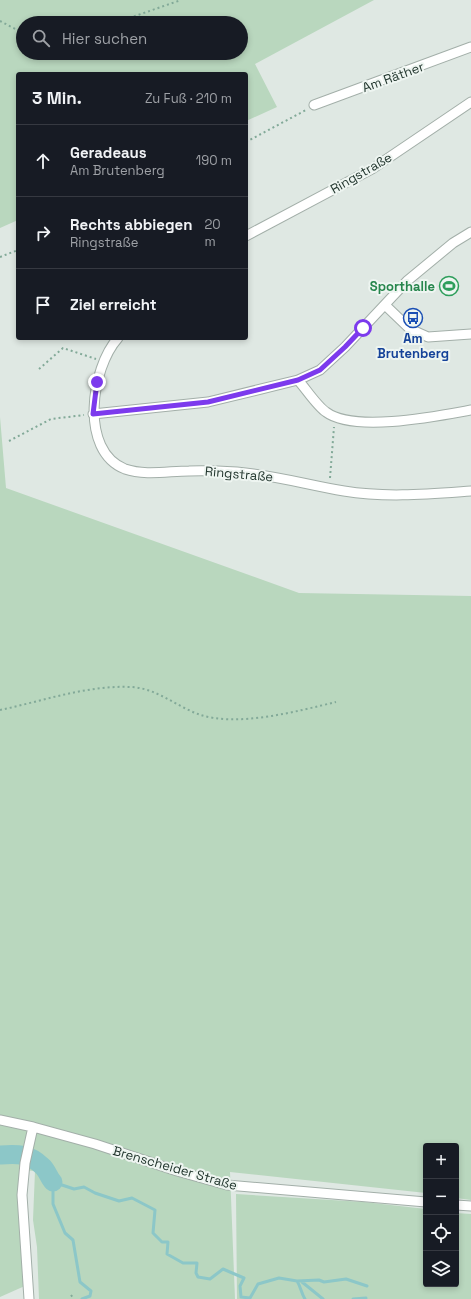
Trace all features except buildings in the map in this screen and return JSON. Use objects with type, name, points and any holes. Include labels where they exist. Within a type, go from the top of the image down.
[{"type":"street","name":"Am Räther","points":[[314,105],[471,47]]},
{"type":"street","name":"Ringstraße","points":[[248,235],[372,169],[471,102]]},
{"type":"street","points":[[93,414],[208,402],[298,380],[320,370],[345,347],[407,281],[453,243],[471,232]]},
{"type":"street","points":[[385,305],[410,329],[428,337],[471,334]]},
{"type":"street","name":"Ringstraße","points":[[117,340],[102,361],[97,382],[93,414],[101,442],[110,459],[125,469],[147,472],[205,471],[252,473],[366,494],[396,495],[471,491]]},
{"type":"street","points":[[298,380],[325,412],[336,418],[381,422],[411,420],[471,410]]},
{"type":"street","name":"Brenscheider Straße","points":[[0,1120],[33,1127],[227,1185],[423,1202]]},
{"type":"street","points":[[29,1299],[22,1195],[25,1163],[33,1127]]},
{"type":"street","points":[[459,1205],[471,1206]]},
{"type":"path","points":[[135,16],[181,0]]},
{"type":"path","points":[[0,21],[16,29]]},
{"type":"path","points":[[248,141],[314,105]]},
{"type":"path","points":[[0,257],[16,251]]},
{"type":"path","points":[[39,368],[63,348],[102,361]]},
{"type":"path","points":[[9,440],[51,419],[93,414]]},
{"type":"path","points":[[330,474],[334,428]]},
{"type":"path","points":[[0,710],[97,689],[132,687],[158,694],[199,715],[227,719],[277,715],[336,702]]},
{"type":"path","points":[[71,1295],[74,1299]]},
{"type":"green space","points":[[0,0],[374,0],[255,64],[277,107],[248,120],[248,72],[16,72],[16,221],[0,228]]},
{"type":"green space","points":[[0,417],[6,488],[299,593],[471,596],[471,1200],[459,1198],[459,1143],[423,1143],[423,1193],[230,1172],[235,1299],[39,1299],[37,1247],[33,1220],[35,1171],[21,1170],[27,1285],[0,1297]]},
{"type":"green space","points":[[236,1194],[364,1202],[423,1209],[423,1287],[459,1287],[459,1213],[471,1214],[471,1299],[237,1299]]},
{"type":"waterway","points":[[0,1155],[22,1155],[32,1159],[44,1168],[53,1182]]},
{"type":"waterway","points":[[82,1299],[90,1296],[91,1291],[80,1282],[73,1240],[65,1233],[53,1204],[53,1182],[74,1189],[84,1187],[95,1193],[119,1201],[132,1198],[155,1210],[153,1233],[162,1242],[168,1242],[167,1254],[183,1263],[197,1263],[196,1273],[198,1277],[210,1279],[223,1269],[244,1278],[240,1286],[241,1297],[250,1298],[258,1284],[279,1278],[297,1281],[305,1299]]},
{"type":"waterway","points":[[297,1281],[319,1280],[324,1282],[346,1279],[367,1286]]},
{"type":"waterway","points":[[302,1282],[323,1299]]},
{"type":"waterway","points":[[353,1299],[366,1298]]},
{"type":"place","name":"Sporthalle","points":[[449,286]]},
{"type":"place","name":"Am Brutenberg","points":[[413,318]]},
{"type":"route","points":[[97,382],[93,414],[208,402],[298,380],[320,370],[363,328]]}]
